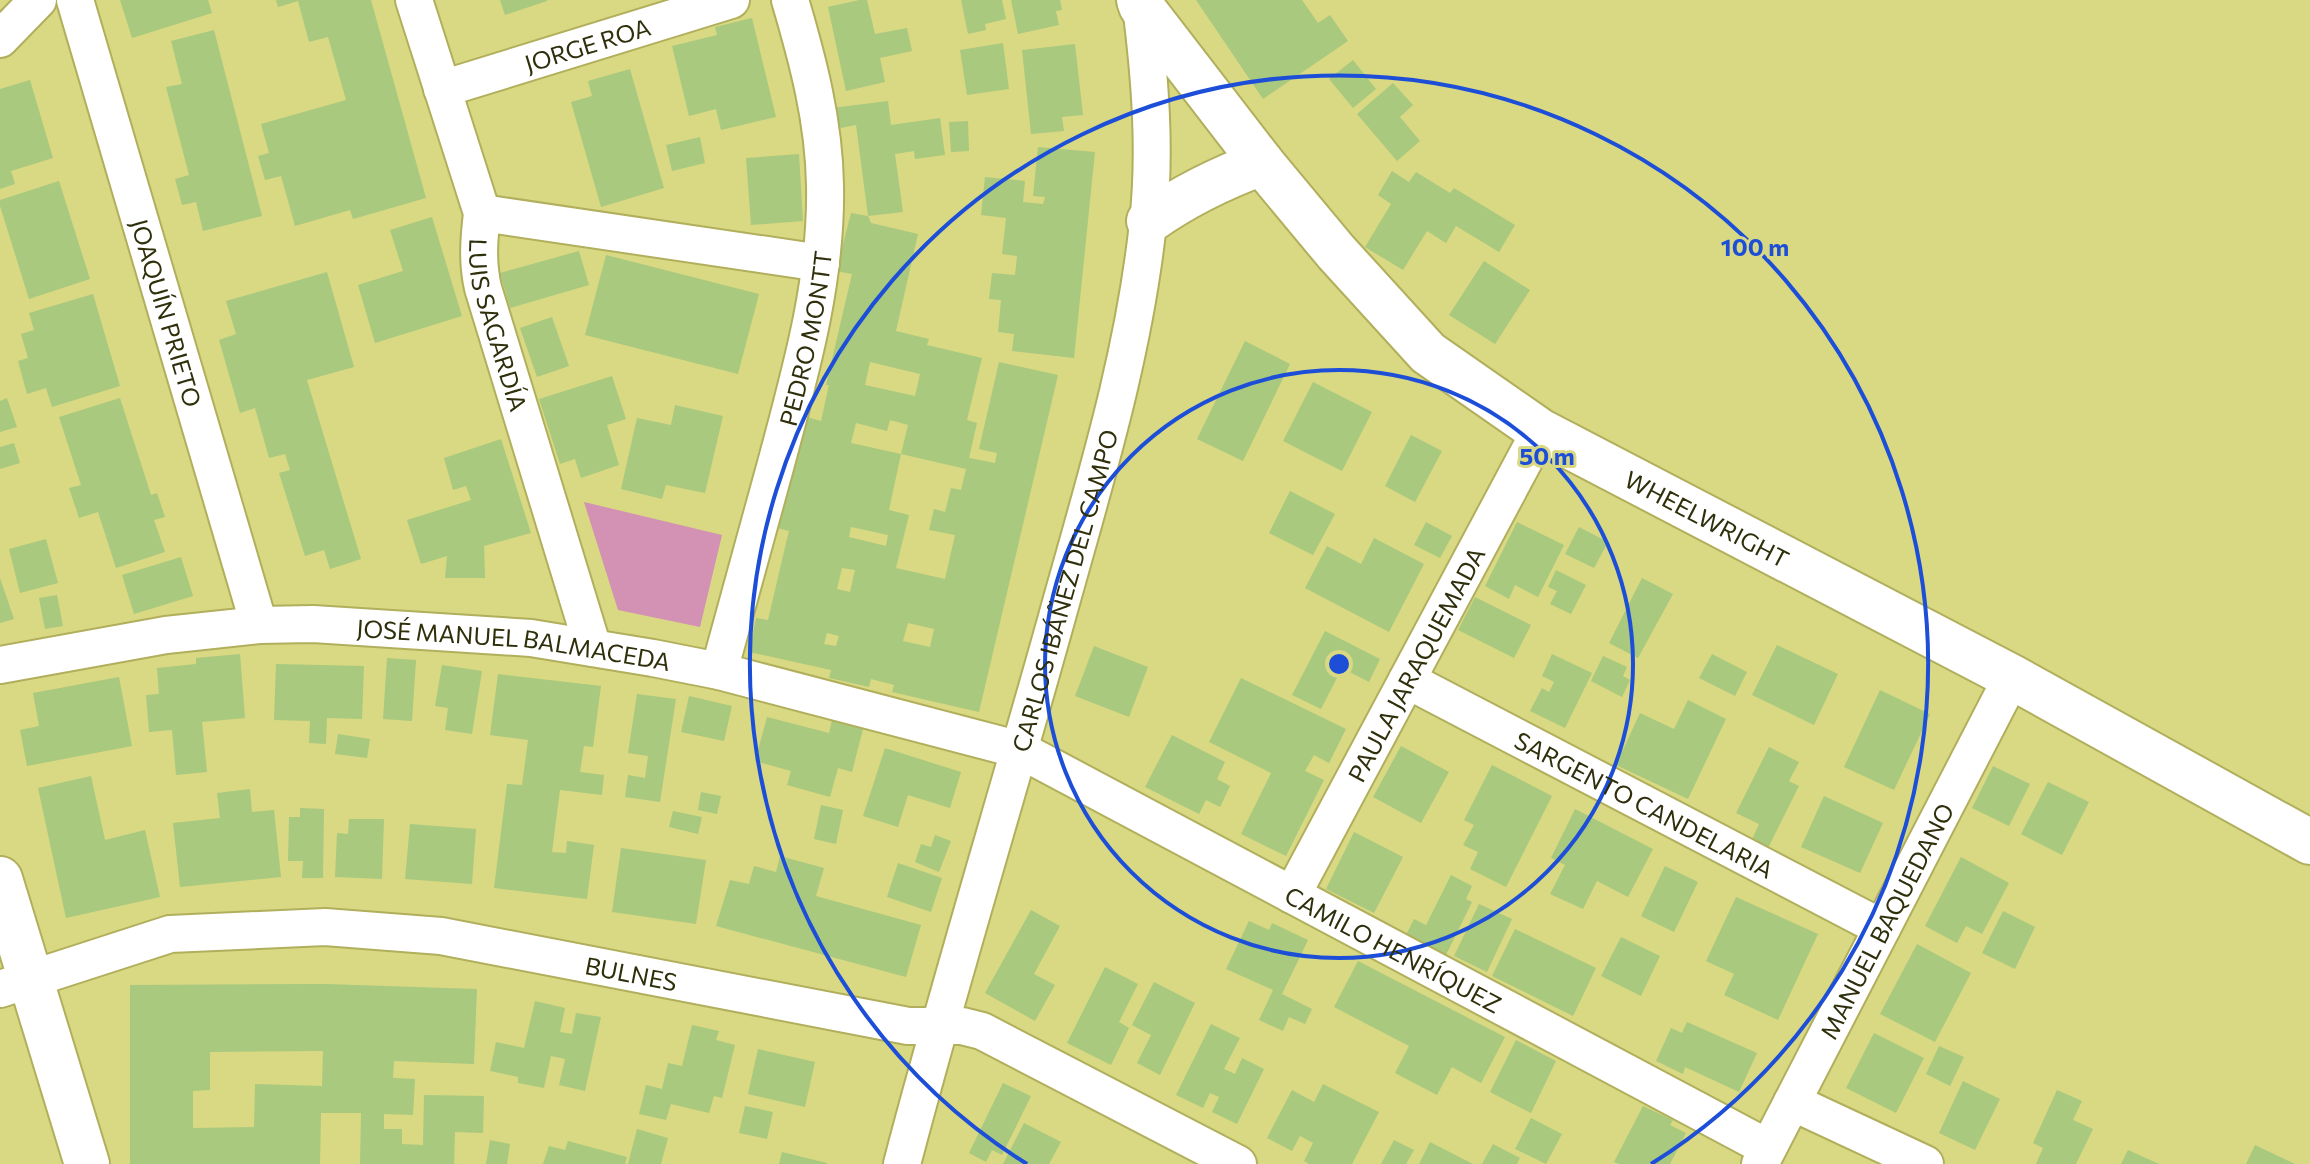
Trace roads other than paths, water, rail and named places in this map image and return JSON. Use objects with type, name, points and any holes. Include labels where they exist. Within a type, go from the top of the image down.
[{"type":"main road","name":"WHEELWRIGHT","points":[[1140,3],[1262,163],[1336,252],[1428,353],[1540,431],[2012,677],[2310,842]]},
{"type":"main road","points":[[1149,221],[1197,190],[1262,163]]},
{"type":"main road","points":[[0,879],[15,984],[87,1164]]},
{"type":"street","points":[[0,39],[38,0]]},
{"type":"street","name":"JOAQUÍN PRIETO","points":[[75,0],[259,625]]},
{"type":"street","name":"LUIS SAGARDÍA","points":[[414,0],[482,213],[478,269],[483,288],[593,648]]},
{"type":"street","name":"JORGE ROA","points":[[442,89],[731,0]]},
{"type":"street","name":"PEDRO MONTT","points":[[719,671],[800,377],[821,263],[825,185],[821,132],[811,74],[790,0]]},
{"type":"street","name":"CARLOS IBÁÑEZ DEL CAMPO","points":[[902,1164],[938,1027],[1020,750],[1135,324],[1149,221],[1151,139],[1150,95],[1140,3]]},
{"type":"street","points":[[482,213],[821,263]]},
{"type":"street","name":"PAULA JARAQUEMADA","points":[[1292,895],[1540,431]]},
{"type":"street","name":"JOSÉ MANUEL BALMACEDA","points":[[0,665],[166,635],[259,625],[313,624],[531,638],[719,671],[1020,750]]},
{"type":"street","name":"MANUEL BAQUEDANO","points":[[1764,1156],[2012,677]]},
{"type":"street","name":"SARGENTO CANDELARIA","points":[[1407,680],[1882,928]]},
{"type":"street","name":"CAMILO HENRÍQUEZ","points":[[1020,750],[1292,895],[1764,1156]]},
{"type":"street","name":"BULNES","points":[[15,984],[170,934],[325,927],[441,936],[908,1026],[962,1026],[982,1031],[1238,1164]]},
{"type":"street","points":[[1792,1102],[1925,1164]]}]
